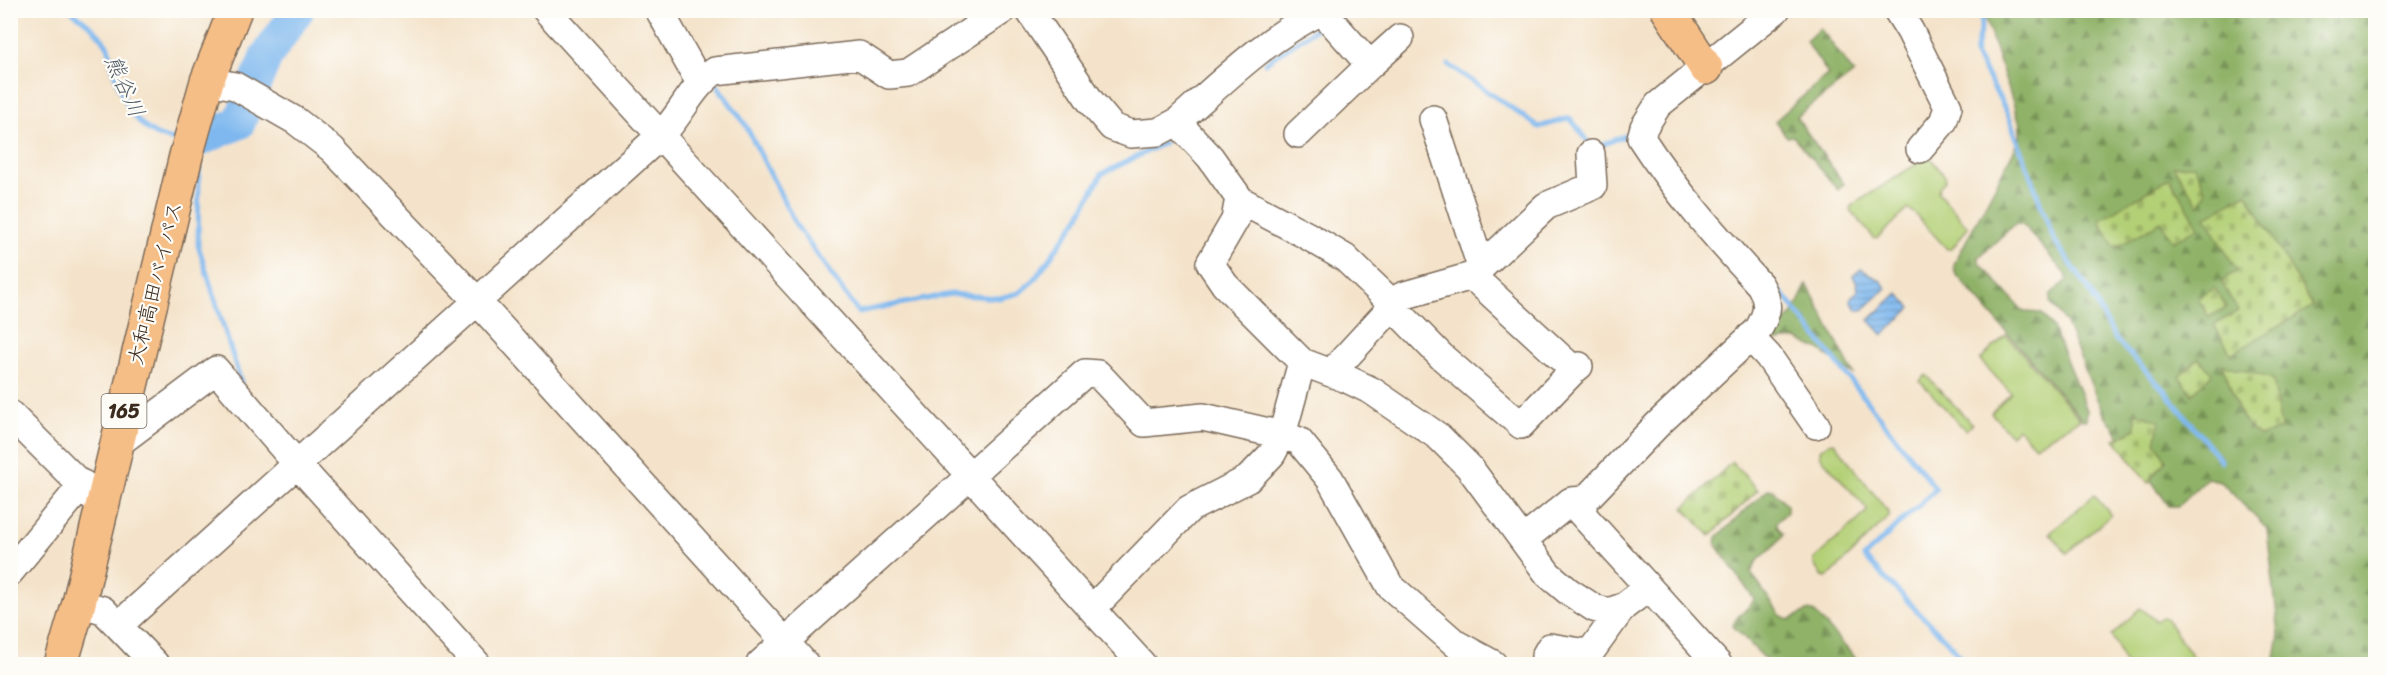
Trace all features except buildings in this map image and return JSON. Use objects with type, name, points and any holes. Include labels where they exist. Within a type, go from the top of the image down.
[{"type":"main road","name":"大和高田バイパス","points":[[61,664],[79,603],[93,495],[116,445],[186,156],[215,90],[235,10]]},
{"type":"main road","points":[[1668,10],[1706,68]]},
{"type":"street","points":[[546,10],[1142,664]]},
{"type":"street","points":[[659,10],[706,78]]},
{"type":"street","points":[[119,624],[672,125],[706,78],[859,55],[889,75],[908,73],[1003,10]]},
{"type":"street","points":[[1029,10],[1091,102],[1112,127],[1131,134],[1182,127],[1286,30],[1324,14],[1370,64]]},
{"type":"street","points":[[1718,664],[1581,513],[1585,500],[1659,423],[1758,330],[1767,314],[1765,292],[1761,285],[1700,219],[1678,192],[1641,138],[1658,105],[1776,10]]},
{"type":"street","points":[[1897,10],[1910,30],[1948,107],[1943,122],[1920,149]]},
{"type":"street","points":[[1298,134],[1400,38]]},
{"type":"street","points":[[215,90],[296,121],[332,149],[477,301],[805,664]]},
{"type":"street","points":[[1182,127],[1210,157],[1238,199],[1306,234],[1345,258],[1442,357],[1521,425],[1576,368],[1477,272],[1433,119]]},
{"type":"street","points":[[1331,373],[1402,296],[1477,272],[1546,206],[1593,186],[1592,154]]},
{"type":"street","points":[[1238,199],[1235,220],[1210,263],[1225,285],[1302,363],[1372,391],[1439,437],[1469,467],[1548,574],[1568,591],[1594,608],[1608,612],[1623,607]]},
{"type":"street","points":[[1750,338],[1768,356],[1816,425]]},
{"type":"street","points":[[1092,609],[1190,509],[1248,480],[1272,454],[1282,435],[1302,363]]},
{"type":"street","points":[[116,445],[216,370],[297,464],[477,664]]},
{"type":"street","points":[[760,664],[1085,373],[1098,374],[1144,423],[1203,417],[1299,441],[1330,479],[1390,586],[1456,644],[1493,664]]},
{"type":"street","points":[[10,414],[93,495],[10,572]]},
{"type":"street","points":[[1523,540],[1571,501],[1585,500]]},
{"type":"street","points":[[1545,664],[1547,649],[1550,647],[1587,653],[1592,650],[1623,607],[1648,588]]},
{"type":"street","points":[[79,603],[103,610],[119,624],[155,664]]},
{"type":"green space","points":[[1983,11],[2375,11],[2375,664],[2274,664],[2279,634],[2267,529],[2220,481],[2207,478],[2178,506],[2169,506],[2102,411],[2065,321],[2050,302],[2051,294],[2067,280],[2065,274],[2023,224],[2016,223],[1979,257],[1979,262],[2024,312],[2041,313],[2053,328],[2087,410],[2086,420],[2083,420],[1955,273],[1954,264],[2020,139],[2020,124]]},
{"type":"green space","points":[[1820,28],[1854,73],[1796,117],[1844,184],[1838,190],[1793,136],[1787,137],[1775,121],[1828,74],[1806,41]]},
{"type":"green space","points":[[1929,156],[1946,180],[1939,187],[1938,192],[1968,227],[1952,249],[1947,249],[1908,209],[1877,239],[1874,238],[1850,210],[1851,206]]},
{"type":"green space","points":[[2194,165],[2206,191],[2199,205],[2173,166]]},
{"type":"green space","points":[[2170,178],[2199,227],[2173,242],[2161,222],[2115,248],[2099,220]]},
{"type":"green space","points":[[2246,193],[2313,306],[2231,354],[2214,325],[2238,311],[2221,281],[2237,271],[2206,217]]},
{"type":"green space","points":[[1807,284],[1854,375],[1818,349],[1797,339],[1770,342],[1766,337],[1792,315]]},
{"type":"green space","points":[[2214,288],[2227,307],[2209,317],[2198,299]]},
{"type":"green space","points":[[2006,335],[2080,419],[2035,446],[2018,428],[2011,435],[1991,413],[2011,393],[1980,360]]},
{"type":"green space","points":[[2199,358],[2212,374],[2192,394],[2179,376]]},
{"type":"green space","points":[[2222,364],[2273,379],[2281,429],[2259,437],[2242,419]]},
{"type":"green space","points":[[1926,375],[1972,424],[1965,430],[1920,381]]},
{"type":"green space","points":[[2136,412],[2160,421],[2155,442],[2166,460],[2148,483],[2115,439],[2136,429]]},
{"type":"green space","points":[[1834,442],[1888,512],[1888,518],[1827,578],[1821,575],[1814,565],[1814,559],[1865,514],[1867,509],[1820,456],[1820,450]]},
{"type":"green space","points":[[1732,462],[1758,490],[1710,536],[1684,508]]},
{"type":"green space","points":[[1768,489],[1773,490],[1787,505],[1787,512],[1777,522],[1783,534],[1780,540],[1757,562],[1751,573],[1780,615],[1789,620],[1809,610],[1815,613],[1861,664],[1770,664],[1733,626],[1754,599],[1716,545],[1717,537]]},
{"type":"green space","points":[[2094,495],[2111,515],[2067,553],[2050,533]]},
{"type":"green space","points":[[2140,608],[2156,621],[2162,617],[2166,618],[2197,664],[2125,664],[2111,636]]},
{"type":"water","points":[[1861,269],[1881,281],[1886,288],[1863,310],[1858,310],[1851,302],[1851,297],[1858,291],[1853,276]]},
{"type":"water","points":[[1898,293],[1911,308],[1883,335],[1869,320]]},
{"type":"waterway","name":"熊谷川","points":[[70,10],[90,26],[107,45],[122,94],[135,117],[154,134],[180,140]]},
{"type":"waterway","name":"熊谷川","points":[[199,140],[239,123],[266,57],[298,10]]},
{"type":"waterway","points":[[1980,10],[1982,22],[1975,54],[2007,112],[2054,240],[2088,288],[2116,340],[2166,392],[2221,461]]},
{"type":"waterway","points":[[1265,63],[1317,28]]},
{"type":"waterway","points":[[1449,65],[1539,127],[1570,118],[1593,148],[1633,133]]},
{"type":"waterway","points":[[714,81],[745,124],[796,225],[858,312],[951,294],[999,298],[1019,293],[1034,280],[1077,220],[1102,174],[1164,143]]},
{"type":"waterway","points":[[199,170],[198,245],[241,382]]},
{"type":"waterway","points":[[1772,284],[1783,294],[1936,489],[1864,557],[1967,664]]}]
